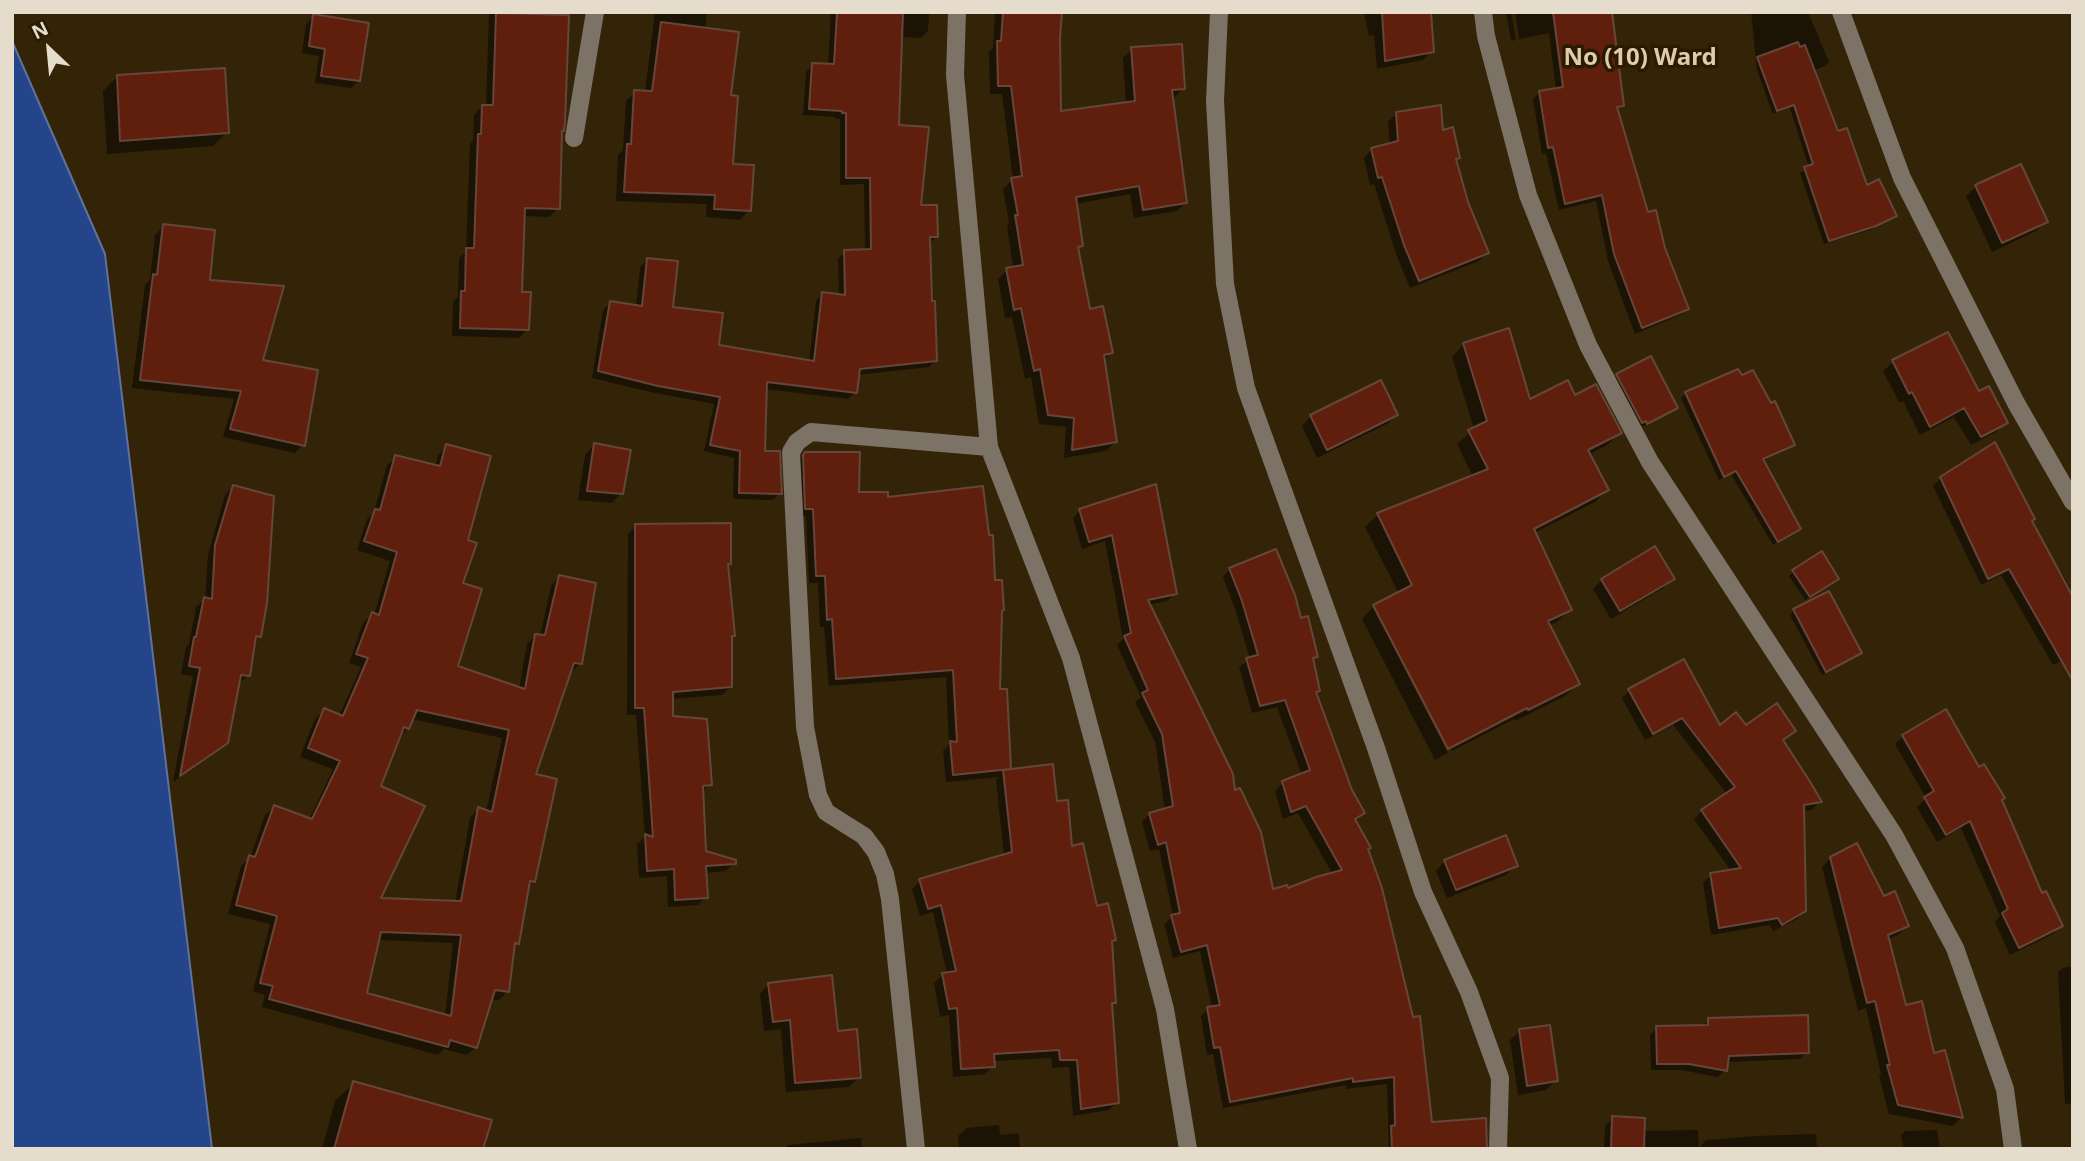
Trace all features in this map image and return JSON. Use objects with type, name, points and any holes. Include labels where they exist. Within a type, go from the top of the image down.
[{"type":"street","points":[[574,138],[595,12]]},
{"type":"street","points":[[957,12],[955,75],[989,447],[1071,658],[1165,1009],[1188,1149]]},
{"type":"street","points":[[1219,12],[1215,101],[1225,284],[1246,388],[1376,748],[1423,892],[1469,992],[1500,1079],[1498,1149]]},
{"type":"street","points":[[1483,12],[1486,36],[1528,195],[1588,345],[1650,462],[1894,835],[1949,936],[2005,1089],[2013,1149]]},
{"type":"street","points":[[1841,12],[1902,178],[2016,403],[2073,502]]},
{"type":"street","points":[[916,1149],[890,899],[885,874],[876,852],[864,836],[826,813],[818,795],[805,727],[791,452],[797,442],[811,432],[989,447]]},
{"type":"water","points":[[12,41],[105,254],[212,1149],[12,1149]]},
{"type":"building","points":[[837,12],[903,12],[899,125],[929,127],[921,205],[937,205],[938,237],[930,237],[937,361],[860,369],[857,393],[767,382],[765,451],[780,451],[782,494],[739,493],[740,451],[710,445],[720,397],[658,386],[598,371],[610,301],[642,306],[647,258],[678,261],[673,307],[723,313],[719,345],[814,361],[822,292],[845,295],[844,250],[871,249],[870,178],[846,178],[846,113],[809,109],[812,63],[834,64]]},
{"type":"building","points":[[1003,12],[1062,12],[1061,111],[1135,101],[1131,47],[1182,44],[1185,89],[1172,90],[1187,203],[1143,210],[1139,186],[1076,197],[1083,246],[1078,247],[1090,309],[1103,306],[1113,353],[1104,355],[1117,442],[1072,450],[1074,418],[1048,415],[1040,369],[1034,371],[1021,308],[1014,310],[1006,268],[1023,265],[1011,178],[1022,176],[1011,86],[998,86],[997,41],[1001,41]]},
{"type":"building","points":[[1382,12],[1431,12],[1434,52],[1385,61]]},
{"type":"building","points":[[1553,12],[1612,12],[1624,106],[1617,107],[1648,212],[1656,210],[1665,248],[1689,309],[1642,328],[1614,254],[1602,195],[1565,204],[1553,147],[1548,148],[1539,91],[1563,87]]},
{"type":"building","points":[[496,13],[569,15],[560,209],[525,208],[522,292],[531,292],[529,330],[460,328],[461,291],[465,291],[466,248],[474,248],[478,134],[481,134],[482,105],[493,105]]},
{"type":"building","points":[[313,14],[369,23],[360,81],[321,76],[325,49],[309,46]]},
{"type":"building","points":[[661,22],[739,32],[731,95],[738,96],[733,164],[754,165],[751,211],[714,209],[715,195],[624,192],[627,144],[631,144],[634,90],[652,91]]},
{"type":"building","points":[[1798,42],[1800,47],[1805,45],[1838,131],[1847,128],[1867,185],[1879,179],[1897,216],[1876,226],[1829,241],[1804,167],[1813,164],[1794,105],[1777,111],[1757,57]]},
{"type":"building","points":[[225,68],[229,133],[120,141],[117,75]]},
{"type":"building","points":[[1441,105],[1443,130],[1453,127],[1460,158],[1456,159],[1468,202],[1489,253],[1419,281],[1382,177],[1378,178],[1371,148],[1398,141],[1396,112]]},
{"type":"building","points":[[2021,164],[2048,222],[2002,243],[1975,185]]},
{"type":"building","points":[[163,224],[215,230],[210,280],[284,286],[263,360],[318,370],[305,446],[230,429],[241,391],[140,380],[153,274],[157,275]]},
{"type":"building","points":[[1509,328],[1530,399],[1568,380],[1575,395],[1596,384],[1622,433],[1588,450],[1609,490],[1534,529],[1572,610],[1548,621],[1580,684],[1448,749],[1373,605],[1412,585],[1377,513],[1488,469],[1468,430],[1487,421],[1463,343]]},
{"type":"building","points":[[1948,332],[1979,391],[1989,386],[2008,423],[1981,437],[1964,408],[1930,427],[1892,360]]},
{"type":"building","points":[[1651,356],[1678,408],[1647,424],[1646,421],[1642,423],[1616,374]]},
{"type":"building","points":[[1738,369],[1742,375],[1753,370],[1771,403],[1775,401],[1795,445],[1763,459],[1801,529],[1778,542],[1736,471],[1724,477],[1685,392]]},
{"type":"building","points":[[1381,380],[1398,415],[1327,450],[1310,415]]},
{"type":"building","points":[[1995,442],[2035,519],[2032,521],[2073,597],[2073,681],[2009,569],[1988,579],[1940,477]]},
{"type":"building","points":[[594,443],[631,450],[623,494],[587,491]]},
{"type":"building","points":[[446,444],[491,456],[468,540],[477,543],[463,583],[482,589],[458,666],[525,689],[535,634],[545,635],[559,575],[596,583],[582,664],[574,663],[536,774],[557,779],[535,882],[530,881],[519,944],[515,943],[509,992],[495,990],[477,1048],[450,1040],[448,1047],[269,999],[273,986],[260,983],[277,916],[236,905],[249,855],[255,857],[274,805],[312,819],[340,761],[308,748],[324,708],[343,716],[368,658],[356,654],[372,612],[379,615],[397,552],[364,541],[375,509],[380,510],[395,455],[440,466]],"holes":[[[417,710],[509,730],[492,812],[478,807],[461,901],[381,898],[425,806],[381,786],[404,727],[409,729]],[[381,932],[461,935],[451,1016],[367,993]]]},
{"type":"building","points":[[805,452],[860,452],[859,492],[888,492],[888,497],[983,486],[989,535],[993,535],[995,580],[1002,580],[1004,610],[1000,689],[1007,689],[1011,769],[953,775],[950,741],[957,742],[953,670],[836,679],[832,619],[827,620],[825,576],[816,576],[813,509],[805,509]]},
{"type":"building","points":[[1156,484],[1177,594],[1148,600],[1233,774],[1235,790],[1240,788],[1261,832],[1273,889],[1287,885],[1288,888],[1342,870],[1306,806],[1291,812],[1282,781],[1310,770],[1285,700],[1260,706],[1246,658],[1258,655],[1229,568],[1276,549],[1295,595],[1301,618],[1308,616],[1318,657],[1313,658],[1320,691],[1316,692],[1352,790],[1365,813],[1355,819],[1371,848],[1368,849],[1382,888],[1413,1017],[1420,1016],[1432,1122],[1486,1118],[1487,1149],[1392,1149],[1391,1126],[1395,1125],[1394,1077],[1353,1082],[1353,1078],[1230,1102],[1220,1047],[1214,1048],[1207,1007],[1220,1005],[1207,945],[1181,952],[1171,915],[1180,913],[1166,842],[1158,845],[1149,813],[1173,806],[1162,734],[1142,693],[1148,690],[1124,636],[1131,633],[1112,535],[1089,542],[1079,509]]},
{"type":"building","points":[[233,485],[274,496],[267,603],[261,637],[256,636],[250,676],[241,675],[228,743],[180,776],[200,668],[189,666],[194,637],[204,597],[212,599],[215,545]]},
{"type":"building","points":[[731,523],[731,564],[728,564],[735,636],[732,636],[732,687],[673,692],[673,716],[707,719],[712,785],[703,786],[706,851],[736,860],[736,864],[706,866],[708,898],[675,900],[674,869],[647,871],[645,834],[653,837],[644,708],[635,708],[635,524]]},
{"type":"building","points":[[1655,546],[1675,579],[1620,611],[1601,579]]},
{"type":"building","points":[[1822,551],[1839,579],[1810,597],[1792,570]]},
{"type":"building","points":[[1829,591],[1862,653],[1826,672],[1793,609]]},
{"type":"building","points":[[1684,659],[1720,725],[1736,712],[1746,725],[1777,703],[1796,731],[1783,740],[1822,802],[1804,805],[1806,911],[1782,925],[1778,918],[1719,928],[1710,873],[1741,868],[1701,810],[1735,787],[1682,718],[1653,734],[1628,689]]},
{"type":"building","points":[[1946,709],[1979,767],[1984,764],[2005,798],[2002,800],[2042,893],[2046,891],[2063,926],[2019,948],[2002,913],[2008,909],[1970,821],[1946,835],[1924,797],[1934,791],[1902,735]]},
{"type":"building","points":[[1053,764],[1057,801],[1068,800],[1072,846],[1083,843],[1097,906],[1108,903],[1116,940],[1112,941],[1116,1003],[1112,1003],[1119,1103],[1081,1109],[1077,1060],[1060,1060],[1059,1050],[994,1054],[995,1067],[961,1069],[957,1008],[949,1009],[942,973],[956,971],[941,905],[928,909],[919,879],[1012,852],[1003,770]]},
{"type":"building","points":[[1506,835],[1518,866],[1456,890],[1444,860]]},
{"type":"building","points":[[1857,843],[1884,896],[1895,891],[1909,926],[1888,935],[1906,1005],[1922,1001],[1934,1053],[1945,1050],[1963,1118],[1898,1105],[1887,1065],[1890,1065],[1875,1001],[1867,1003],[1830,857]]},
{"type":"building","points":[[832,975],[838,1031],[857,1029],[861,1078],[795,1083],[790,1020],[773,1022],[768,983]]},
{"type":"building","points":[[1808,1015],[1809,1053],[1729,1056],[1727,1071],[1689,1064],[1657,1064],[1656,1026],[1708,1025],[1708,1018]]},
{"type":"building","points":[[1550,1025],[1558,1081],[1527,1086],[1519,1029]]},
{"type":"building","points":[[353,1081],[492,1120],[483,1149],[334,1149]]},
{"type":"building","points":[[1612,1116],[1645,1118],[1644,1149],[1611,1149]]},
{"type":"district","name":"No (10) Ward","points":[[1640,58]]}]
